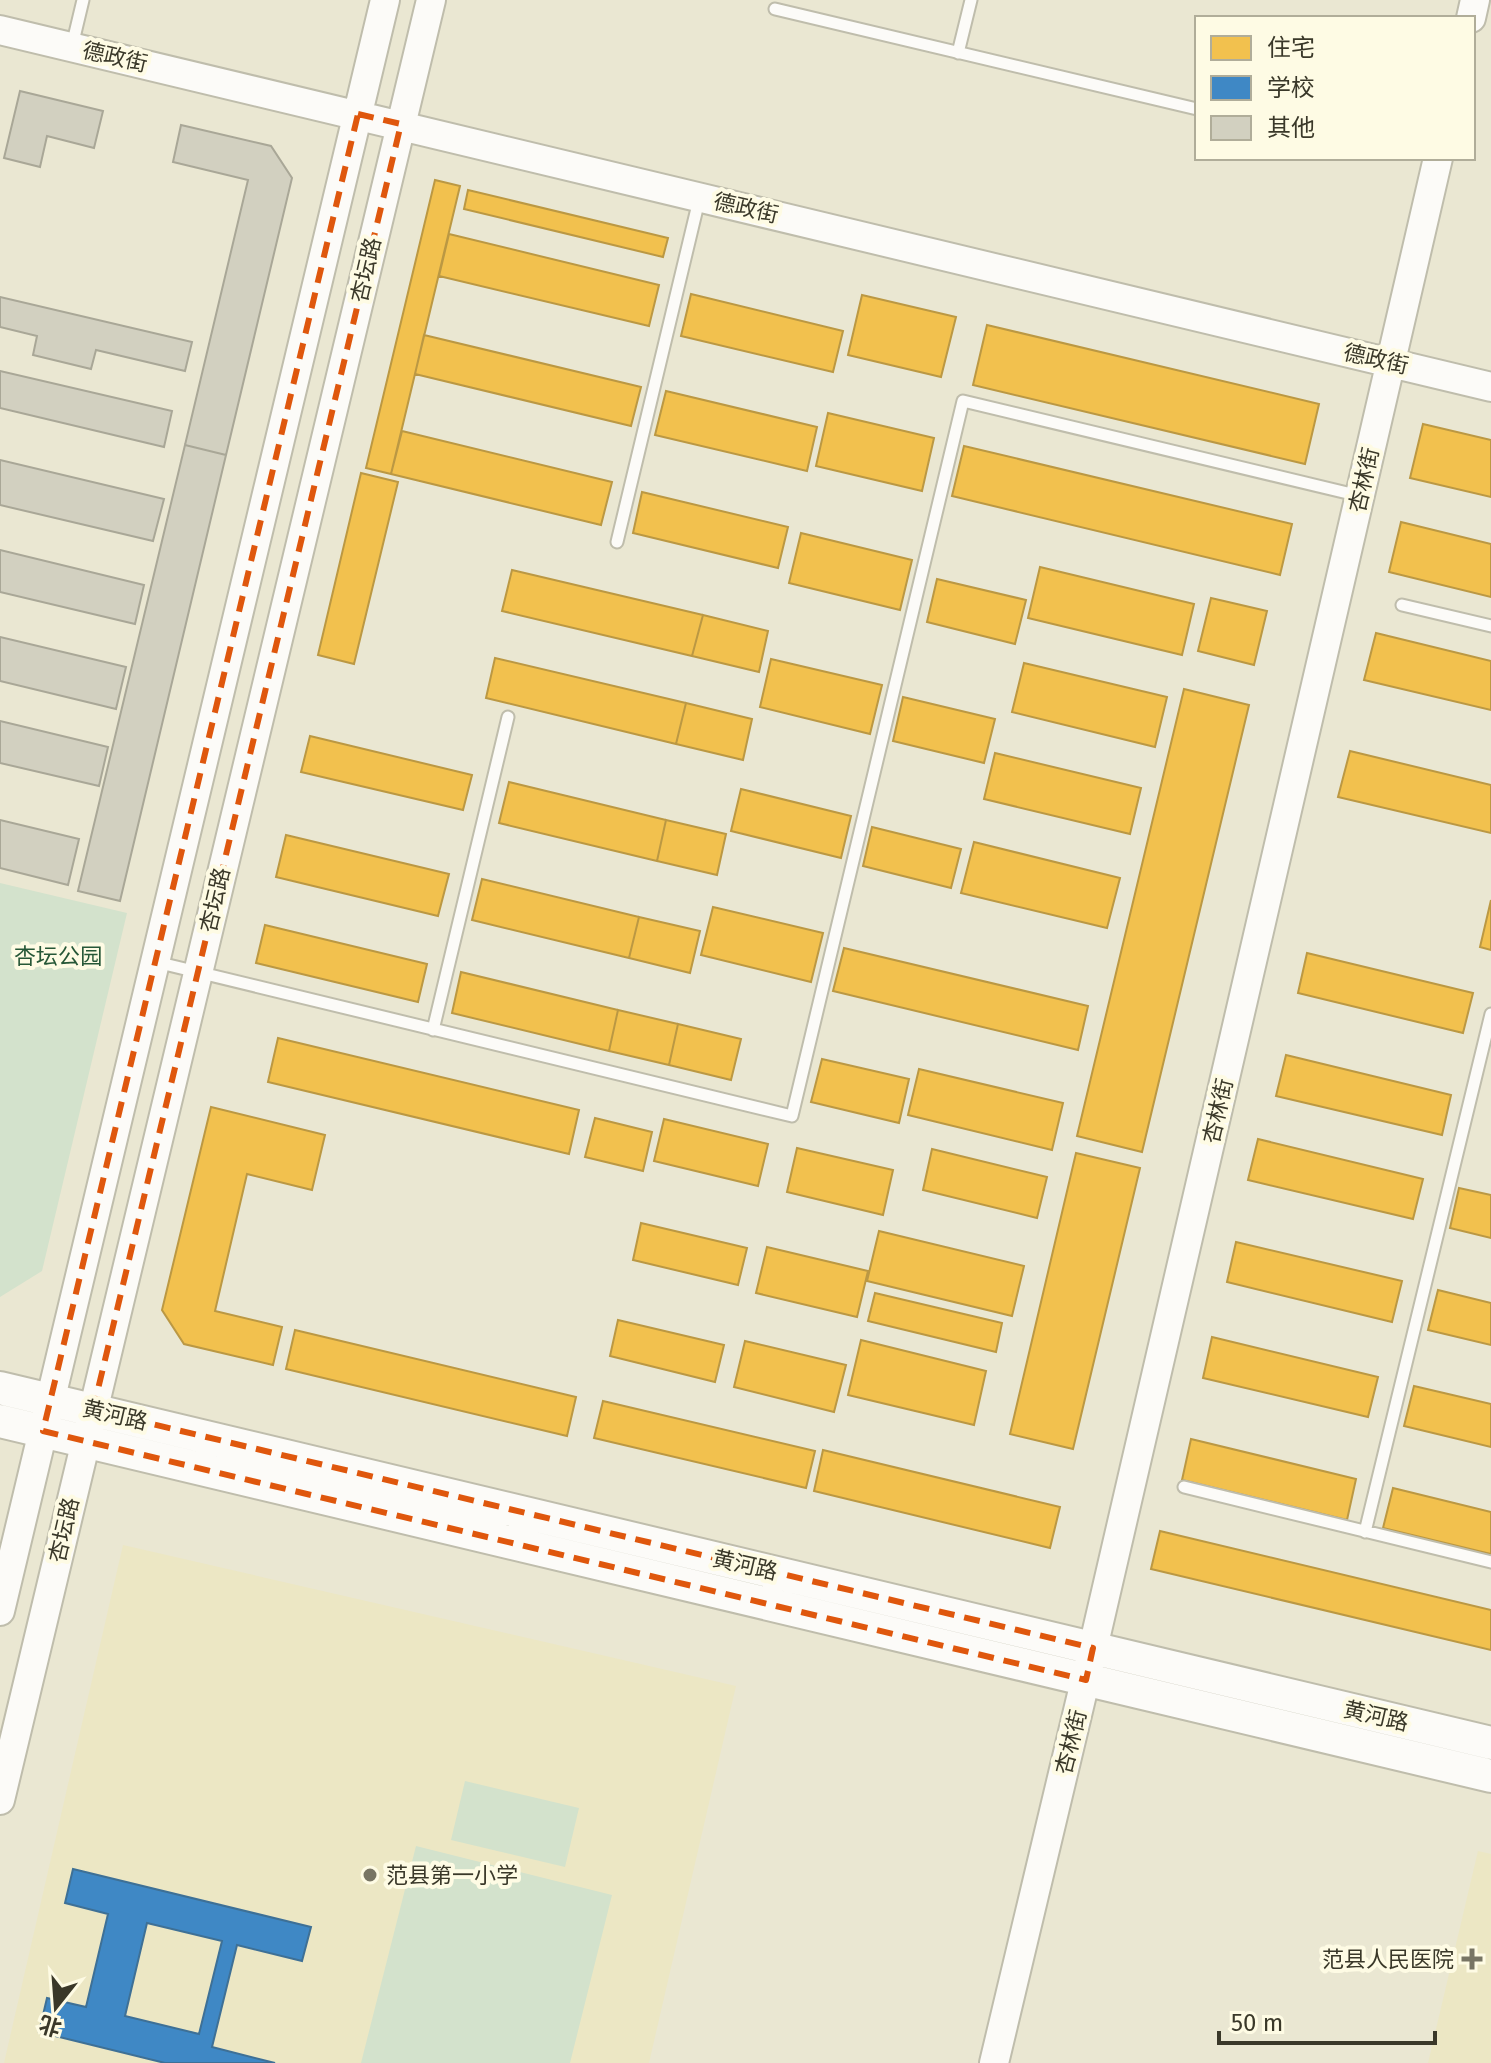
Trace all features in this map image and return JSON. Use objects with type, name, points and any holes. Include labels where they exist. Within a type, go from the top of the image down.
[{"type":"main road","name":"黄河路","points":[[0,1388],[1491,1743]]},
{"type":"main road","name":"黄河路","points":[[0,1421],[1491,1776]]},
{"type":"street","name":"杏坛路","points":[[0,1611],[385,0]]},
{"type":"street","name":"杏坛路","points":[[0,1800],[431,0]]},
{"type":"street","name":"德政街","points":[[0,30],[1491,387]]},
{"type":"street","name":"杏林街","points":[[994,2063],[1086,1680],[1438,160]]},
{"type":"lane","points":[[72,47],[83,0]]},
{"type":"lane","points":[[958,53],[971,0]]},
{"type":"lane","points":[[775,9],[1195,109]]},
{"type":"lane","points":[[617,542],[700,197]]},
{"type":"lane","points":[[156,961],[792,1116],[963,401],[1360,496]]},
{"type":"lane","points":[[1402,605],[1491,626]]},
{"type":"lane","points":[[433,1030],[508,717]]},
{"type":"lane","points":[[1365,1532],[1491,1014]]},
{"type":"lane","points":[[1184,1487],[1491,1562]]},
{"type":"highlighted area","points":[[358,114],[401,124],[93,1410],[1093,1648],[1086,1680],[43,1431]]},
{"type":"shaded area","name":"范县第一小学","points":[[123,1545],[736,1686],[649,2063],[4,2063]]},
{"type":"shaded area","name":"范县人民医院","points":[[1478,1851],[1491,1854],[1491,2063],[1428,2063]]},
{"type":"green space","name":"杏坛公园","points":[[0,883],[127,913],[42,1271],[0,1297]]},
{"type":"green space","points":[[465,1781],[579,1808],[565,1867],[451,1840]]},
{"type":"green space","points":[[416,1846],[612,1895],[570,2063],[361,2063]]},
{"type":"building: 住宅","points":[[435,180],[460,186],[391,474],[366,468]]},
{"type":"building: 住宅","points":[[468,190],[668,238],[663,257],[464,209]]},
{"type":"building: 住宅","points":[[449,234],[659,285],[649,326],[439,276]]},
{"type":"building: 住宅","points":[[691,294],[843,331],[833,372],[681,336]]},
{"type":"building: 住宅","points":[[862,295],[956,317],[941,377],[848,355]]},
{"type":"building: 住宅","points":[[987,325],[1319,404],[1305,464],[973,385]]},
{"type":"building: 住宅","points":[[424,335],[641,387],[631,426],[415,374]]},
{"type":"building: 住宅","points":[[666,391],[817,427],[807,471],[655,435]]},
{"type":"building: 住宅","points":[[828,413],[934,438],[922,491],[816,466]]},
{"type":"building: 住宅","points":[[1423,424],[1491,440],[1491,497],[1410,478]]},
{"type":"building: 住宅","points":[[402,431],[612,482],[601,525],[391,474]]},
{"type":"building: 住宅","points":[[964,446],[1292,524],[1280,575],[952,496]]},
{"type":"building: 住宅","points":[[361,473],[398,482],[354,664],[318,655]]},
{"type":"building: 住宅","points":[[642,492],[788,527],[778,568],[633,533]]},
{"type":"building: 住宅","points":[[1401,522],[1491,544],[1491,597],[1389,572]]},
{"type":"building: 住宅","points":[[801,533],[912,560],[900,610],[789,583]]},
{"type":"building: 住宅","points":[[1040,567],[1194,604],[1182,655],[1028,618]]},
{"type":"building: 住宅","points":[[512,570],[703,615],[692,656],[502,611]]},
{"type":"building: 住宅","points":[[937,579],[1026,600],[1015,644],[927,622]]},
{"type":"building: 住宅","points":[[1211,598],[1267,611],[1254,665],[1198,651]]},
{"type":"building: 住宅","points":[[703,615],[768,631],[759,672],[692,656]]},
{"type":"building: 住宅","points":[[1376,633],[1491,661],[1491,710],[1364,680]]},
{"type":"building: 住宅","points":[[495,658],[686,703],[676,744],[486,698]]},
{"type":"building: 住宅","points":[[771,659],[882,685],[870,734],[760,707]]},
{"type":"building: 住宅","points":[[1024,663],[1167,697],[1155,747],[1012,712]]},
{"type":"building: 住宅","points":[[1184,689],[1249,705],[1142,1152],[1077,1136]]},
{"type":"building: 住宅","points":[[903,697],[995,719],[984,763],[893,741]]},
{"type":"building: 住宅","points":[[686,703],[752,719],[743,760],[676,744]]},
{"type":"building: 住宅","points":[[310,736],[472,775],[463,810],[301,772]]},
{"type":"building: 住宅","points":[[1350,751],[1491,785],[1491,833],[1338,797]]},
{"type":"building: 住宅","points":[[995,753],[1141,788],[1130,834],[984,799]]},
{"type":"building: 住宅","points":[[509,782],[666,820],[657,861],[499,823]]},
{"type":"building: 住宅","points":[[741,789],[851,816],[841,858],[731,831]]},
{"type":"building: 住宅","points":[[666,820],[726,834],[717,875],[657,861]]},
{"type":"building: 住宅","points":[[872,827],[961,849],[951,888],[863,866]]},
{"type":"building: 住宅","points":[[286,835],[449,874],[438,916],[276,877]]},
{"type":"building: 住宅","points":[[974,842],[1120,878],[1107,928],[961,893]]},
{"type":"building: 住宅","points":[[482,879],[639,917],[629,958],[472,920]]},
{"type":"building: 住宅","points":[[1491,900],[1491,950],[1480,947]]},
{"type":"building: 住宅","points":[[713,907],[823,933],[811,982],[701,955]]},
{"type":"building: 住宅","points":[[639,917],[700,931],[690,973],[629,958]]},
{"type":"building: 住宅","points":[[265,925],[427,964],[418,1002],[256,963]]},
{"type":"building: 住宅","points":[[844,948],[1088,1006],[1078,1050],[833,991]]},
{"type":"building: 住宅","points":[[1307,953],[1473,993],[1463,1033],[1298,993]]},
{"type":"building: 住宅","points":[[461,972],[618,1010],[609,1051],[452,1013]]},
{"type":"building: 住宅","points":[[618,1010],[678,1024],[669,1065],[609,1051]]},
{"type":"building: 住宅","points":[[678,1024],[741,1039],[731,1080],[669,1065]]},
{"type":"building: 住宅","points":[[278,1038],[579,1110],[569,1154],[268,1082]]},
{"type":"building: 住宅","points":[[1286,1055],[1451,1095],[1442,1135],[1276,1096]]},
{"type":"building: 住宅","points":[[822,1059],[909,1079],[899,1123],[811,1102]]},
{"type":"building: 住宅","points":[[919,1069],[1063,1103],[1052,1150],[908,1115]]},
{"type":"building: 住宅","points":[[211,1107],[325,1135],[312,1190],[247,1174],[215,1311],[282,1327],[273,1365],[184,1344],[162,1310]]},
{"type":"building: 住宅","points":[[595,1118],[652,1132],[643,1171],[585,1157]]},
{"type":"building: 住宅","points":[[664,1119],[768,1144],[758,1186],[654,1161]]},
{"type":"building: 住宅","points":[[1258,1139],[1423,1179],[1413,1219],[1248,1180]]},
{"type":"building: 住宅","points":[[797,1148],[893,1170],[883,1215],[787,1192]]},
{"type":"building: 住宅","points":[[932,1149],[1047,1177],[1037,1218],[923,1190]]},
{"type":"building: 住宅","points":[[1076,1153],[1140,1168],[1073,1449],[1010,1434]]},
{"type":"building: 住宅","points":[[1459,1188],[1491,1195],[1491,1238],[1450,1228]]},
{"type":"building: 住宅","points":[[641,1223],[747,1248],[738,1285],[633,1260]]},
{"type":"building: 住宅","points":[[879,1231],[1024,1266],[1012,1316],[867,1281]]},
{"type":"building: 住宅","points":[[1236,1242],[1402,1281],[1392,1322],[1227,1282]]},
{"type":"building: 住宅","points":[[767,1247],[868,1271],[857,1317],[756,1293]]},
{"type":"building: 住宅","points":[[1438,1290],[1491,1303],[1491,1345],[1428,1330]]},
{"type":"building: 住宅","points":[[875,1293],[1002,1323],[996,1352],[868,1321]]},
{"type":"building: 住宅","points":[[618,1320],[724,1345],[715,1382],[610,1356]]},
{"type":"building: 住宅","points":[[295,1330],[576,1397],[567,1436],[286,1369]]},
{"type":"building: 住宅","points":[[1212,1337],[1378,1377],[1368,1417],[1203,1378]]},
{"type":"building: 住宅","points":[[861,1340],[986,1371],[974,1425],[848,1395]]},
{"type":"building: 住宅","points":[[745,1341],[846,1365],[834,1412],[734,1387]]},
{"type":"building: 住宅","points":[[1414,1386],[1491,1404],[1491,1447],[1404,1426]]},
{"type":"building: 住宅","points":[[603,1401],[815,1451],[806,1488],[594,1438]]},
{"type":"building: 住宅","points":[[1191,1439],[1356,1479],[1347,1520],[1182,1480]]},
{"type":"building: 住宅","points":[[823,1450],[1060,1507],[1050,1548],[814,1491]]},
{"type":"building: 住宅","points":[[1393,1488],[1491,1512],[1491,1554],[1383,1528]]},
{"type":"building: 住宅","points":[[1160,1531],[1491,1610],[1491,1650],[1151,1569]]},
{"type":"building: 学校","points":[[73,1869],[311,1927],[302,1961],[237,1945],[212,2047],[275,2063],[165,2063],[39,2032],[47,1998],[86,2007],[108,1914],[65,1903]],"holes":[[[147,1923],[222,1941],[199,2034],[125,2016]]]},
{"type":"building: 其他","points":[[20,91],[103,111],[94,148],[47,136],[40,167],[4,158]]},
{"type":"building: 其他","points":[[181,125],[271,146],[292,178],[226,455],[185,445],[248,180],[173,162]]},
{"type":"building: 其他","points":[[0,297],[192,342],[185,371],[96,350],[91,369],[33,355],[37,336],[0,327]]},
{"type":"building: 其他","points":[[0,371],[172,411],[164,447],[0,408]]},
{"type":"building: 其他","points":[[185,445],[226,455],[120,901],[78,891]]},
{"type":"building: 其他","points":[[0,460],[164,499],[153,541],[0,505]]},
{"type":"building: 其他","points":[[0,550],[144,585],[135,624],[0,592]]},
{"type":"building: 其他","points":[[0,637],[126,667],[116,709],[0,681]]},
{"type":"building: 其他","points":[[0,721],[108,747],[99,786],[0,763]]},
{"type":"building: 其他","points":[[0,820],[79,839],[68,885],[0,868]]},
{"type":"place","name":"范县第一小学","points":[[370,1875]]},
{"type":"place","name":"范县人民医院","points":[[1472,1959]]}]
